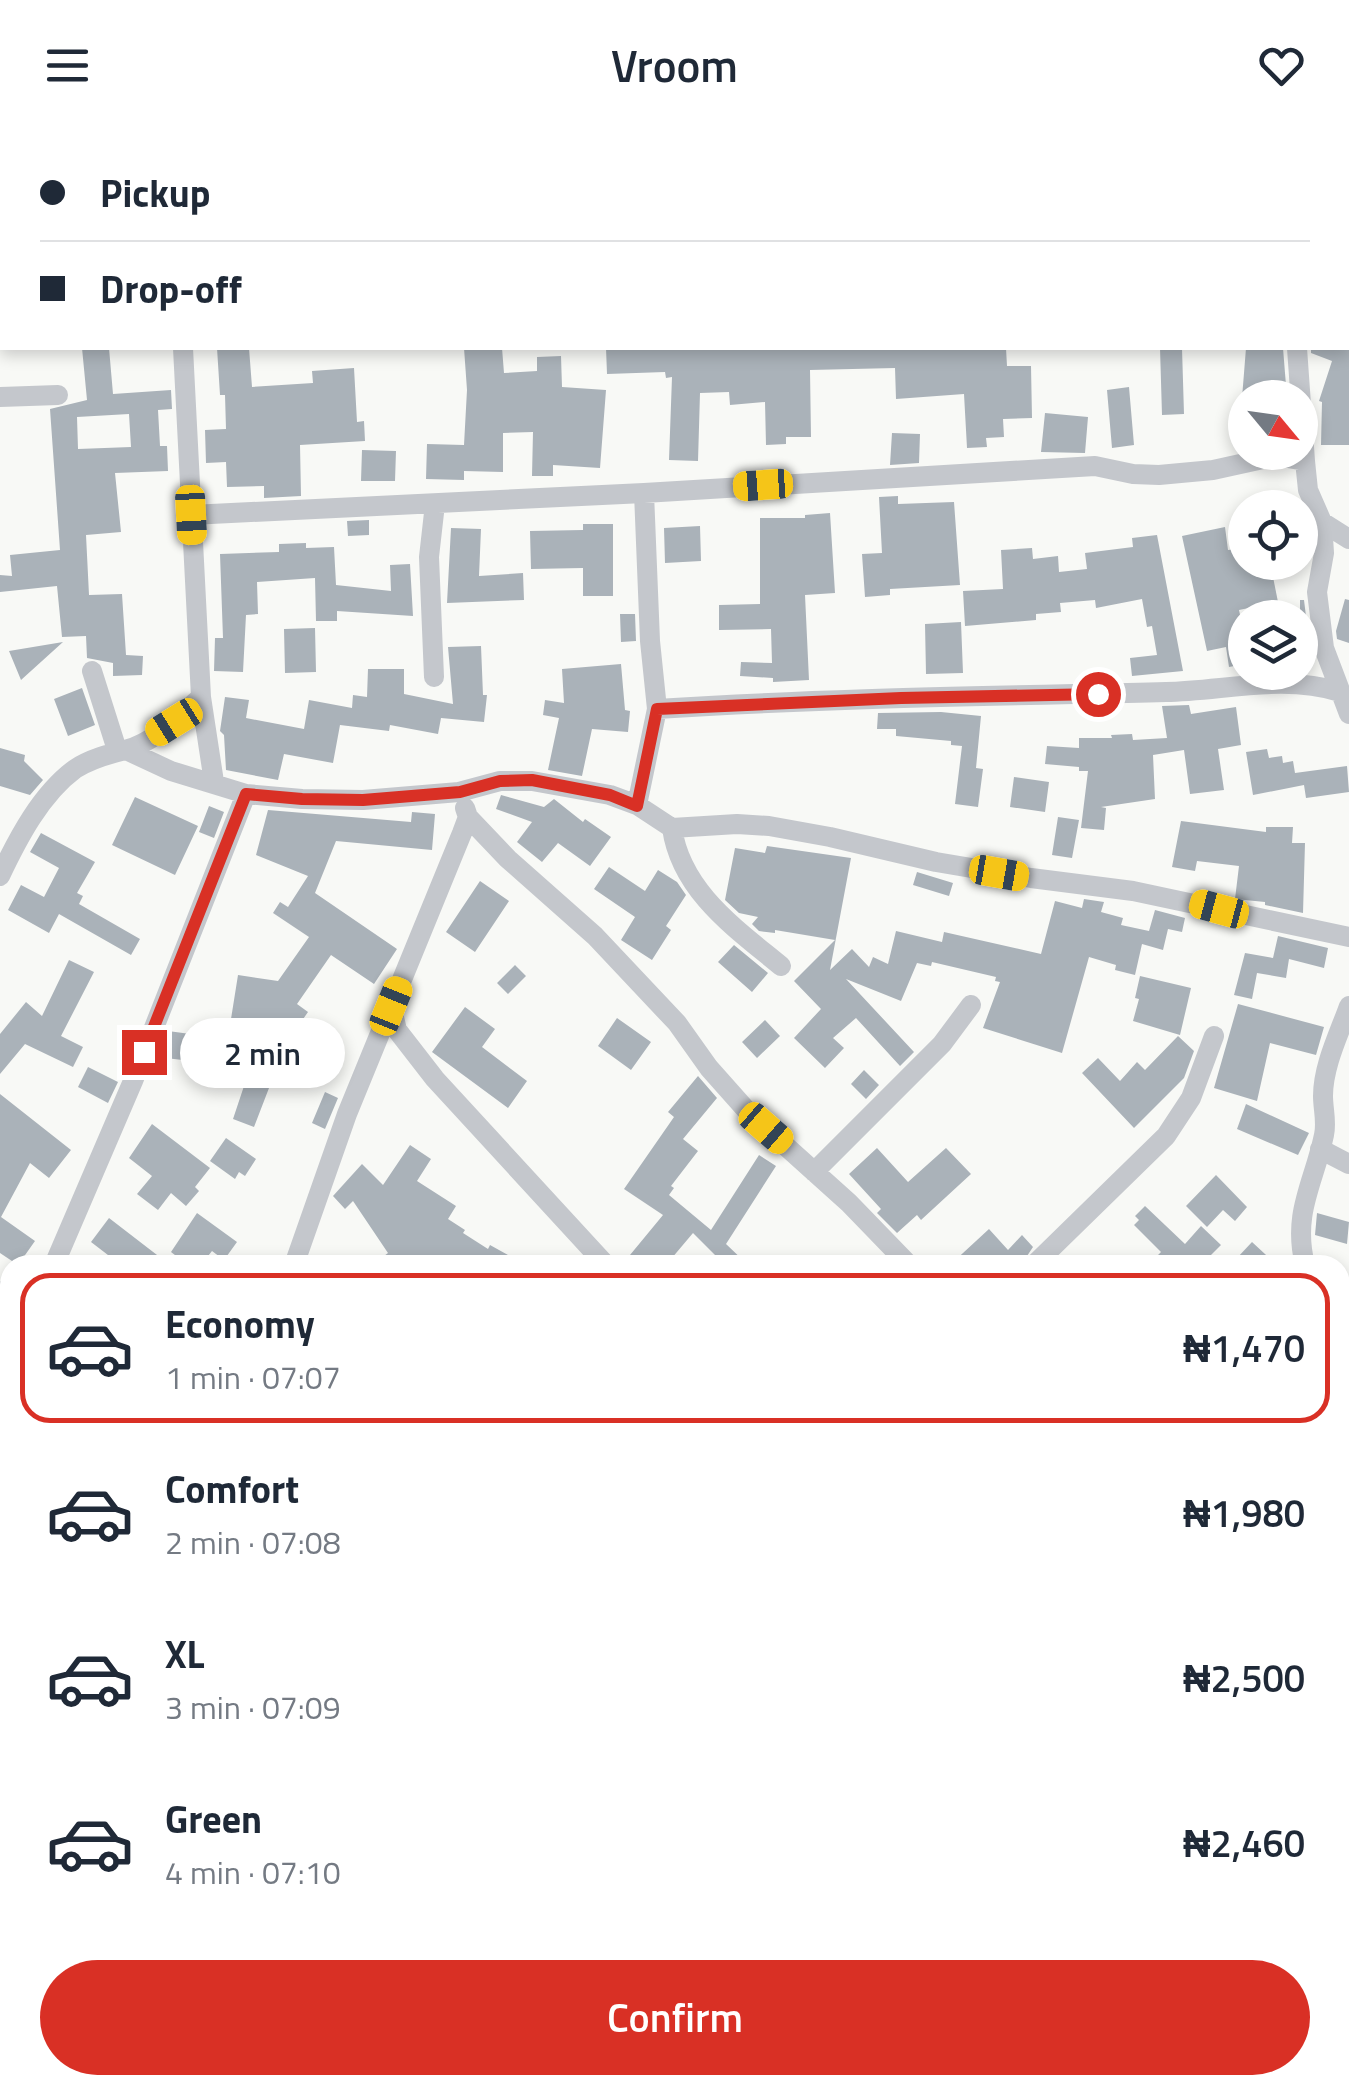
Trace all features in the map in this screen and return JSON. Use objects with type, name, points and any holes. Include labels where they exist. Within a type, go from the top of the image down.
[{"type":"street","points":[[183,350],[201,697],[214,782]]},
{"type":"street","points":[[1297,350],[1299,380]]},
{"type":"street","points":[[0,397],[58,394]]},
{"type":"street","points":[[191,515],[1095,466],[1159,475],[1228,467]]},
{"type":"street","points":[[1306,470],[1308,490],[1322,522],[1324,552],[1317,592],[1324,648],[1349,714]]},
{"type":"street","points":[[637,806],[657,709],[644,493]]},
{"type":"street","points":[[434,677],[429,557],[436,504]]},
{"type":"street","points":[[1322,522],[1349,539]]},
{"type":"street","points":[[92,671],[121,750],[170,771],[246,794],[363,800],[460,792],[500,781],[532,780],[610,795],[672,828],[769,826],[936,862],[1133,891],[1349,936]]},
{"type":"street","points":[[657,709],[901,698],[1209,691],[1302,683],[1340,692]]},
{"type":"street","points":[[0,876],[14,847],[52,790],[78,767],[174,722],[201,697]]},
{"type":"street","points":[[460,792],[468,817],[508,859],[595,936],[677,1023],[709,1068],[749,1113],[899,1255]]},
{"type":"street","points":[[58,1255],[133,1081],[246,794]]},
{"type":"street","points":[[297,1255],[341,1131],[468,817]]},
{"type":"street","points":[[672,828],[682,862],[718,914],[782,966]]},
{"type":"street","points":[[814,1172],[904,1085],[971,1005]]},
{"type":"street","points":[[391,1006],[397,1030],[416,1056],[597,1255]]},
{"type":"street","points":[[1302,1255],[1301,1220],[1324,1133],[1327,1070],[1349,1006]]},
{"type":"street","points":[[1044,1255],[1166,1136],[1190,1098],[1214,1036]]},
{"type":"street","points":[[1320,1148],[1349,1164]]},
{"type":"street","points":[[302,1242],[308,1255]]},
{"type":"building","points":[[82,350],[109,350],[113,394],[171,390],[172,409],[158,410],[160,446],[167,446],[168,471],[115,473],[121,532],[86,535],[89,595],[122,594],[126,655],[143,656],[142,675],[113,676],[113,663],[87,658],[86,636],[62,637],[57,586],[0,592],[0,575],[12,576],[10,555],[60,550],[50,409],[87,400]],"holes":[[[129,414],[131,447],[78,449],[77,417]]]},
{"type":"building","points":[[217,350],[249,350],[252,387],[313,383],[312,371],[354,368],[357,422],[364,421],[365,441],[300,445],[301,496],[264,498],[264,486],[227,487],[226,462],[206,463],[205,430],[226,429],[225,395],[220,395]]},
{"type":"building","points":[[464,350],[502,350],[504,373],[537,371],[537,357],[561,356],[562,387],[606,390],[600,468],[553,465],[553,476],[532,476],[533,432],[503,433],[503,472],[464,471],[464,480],[426,479],[427,444],[464,445]]},
{"type":"building","points":[[606,350],[1006,350],[1007,366],[1031,366],[1032,418],[1003,419],[1004,437],[986,438],[987,447],[967,448],[964,394],[896,399],[895,368],[810,370],[811,437],[786,437],[786,444],[766,445],[765,402],[730,405],[729,392],[700,393],[698,461],[669,460],[672,377],[666,378],[665,372],[607,374]]},
{"type":"building","points":[[1160,350],[1182,350],[1184,414],[1162,415]]},
{"type":"building","points":[[1246,350],[1283,350],[1286,380],[1243,380]]},
{"type":"building","points":[[1349,350],[1349,445],[1321,445],[1319,401],[1332,361],[1311,353]]},
{"type":"building","points":[[1129,387],[1134,445],[1112,448],[1107,390]]},
{"type":"building","points":[[1045,413],[1088,417],[1085,453],[1041,452]]},
{"type":"building","points":[[892,433],[920,434],[919,463],[890,465]]},
{"type":"building","points":[[362,450],[396,451],[395,481],[361,481]]},
{"type":"building","points":[[898,496],[898,504],[954,502],[960,585],[890,589],[890,595],[865,597],[862,554],[882,553],[879,497]]},
{"type":"building","points":[[830,513],[835,593],[805,595],[809,680],[773,682],[773,678],[740,676],[741,662],[772,663],[771,629],[719,630],[719,605],[760,604],[760,518],[805,518]]},
{"type":"building","points":[[369,520],[369,535],[348,536],[347,521]]},
{"type":"building","points":[[583,524],[613,524],[613,596],[583,596],[583,568],[531,569],[530,531],[583,530]]},
{"type":"building","points":[[700,526],[701,561],[665,563],[664,528]]},
{"type":"building","points":[[1225,527],[1228,580],[1274,580],[1278,600],[1228,600],[1228,660],[1226,647],[1207,651],[1182,536]]},
{"type":"building","points":[[451,528],[481,529],[479,576],[523,573],[524,600],[447,603]]},
{"type":"building","points":[[1157,535],[1183,671],[1132,676],[1130,658],[1157,655],[1142,599],[1096,608],[1095,600],[1060,603],[1061,612],[1036,614],[1036,620],[965,626],[963,591],[1003,589],[1001,550],[1032,548],[1033,559],[1058,556],[1059,572],[1087,569],[1085,553],[1133,547],[1132,538]]},
{"type":"building","points":[[306,543],[306,548],[334,547],[336,585],[391,591],[390,565],[410,564],[413,616],[337,611],[337,621],[316,621],[315,578],[257,582],[258,614],[246,615],[243,672],[214,671],[215,638],[223,638],[220,554],[279,552],[279,544]]},
{"type":"building","points":[[1345,599],[1349,600],[1349,643],[1337,639],[1336,631]]},
{"type":"building","points":[[620,614],[635,614],[636,641],[621,642]]},
{"type":"building","points":[[961,622],[963,673],[926,674],[925,624]]},
{"type":"building","points":[[315,628],[316,672],[285,673],[284,629]]},
{"type":"building","points":[[63,642],[21,680],[9,651]]},
{"type":"building","points":[[481,646],[483,695],[487,695],[484,722],[441,718],[438,734],[390,725],[389,731],[340,725],[333,763],[284,754],[278,780],[226,770],[224,735],[220,731],[225,697],[249,700],[246,718],[304,729],[309,700],[352,708],[353,695],[367,697],[368,669],[404,669],[404,694],[453,704],[448,647]]},
{"type":"building","points":[[621,664],[625,710],[630,711],[628,732],[592,729],[582,776],[548,770],[559,718],[543,715],[545,700],[564,703],[562,669]]},
{"type":"building","points":[[82,688],[95,725],[68,736],[54,699]]},
{"type":"building","points":[[1189,705],[1191,714],[1236,707],[1241,745],[1218,749],[1224,790],[1190,794],[1184,750],[1153,755],[1155,799],[1101,807],[1106,808],[1104,830],[1081,828],[1088,771],[1045,764],[1047,746],[1079,748],[1079,738],[1112,738],[1111,735],[1132,734],[1133,740],[1167,738],[1162,706]]},
{"type":"building","points":[[878,713],[981,716],[976,768],[983,769],[978,807],[955,804],[962,746],[951,745],[951,741],[896,736],[896,729],[877,729]]},
{"type":"building","points":[[0,748],[25,755],[24,761],[43,780],[30,795],[0,786]]},
{"type":"building","points":[[1267,749],[1269,758],[1282,756],[1283,763],[1293,761],[1295,773],[1347,766],[1349,792],[1306,798],[1304,785],[1253,795],[1246,752]]},
{"type":"building","points":[[1014,777],[1049,782],[1045,812],[1010,807]]},
{"type":"building","points":[[501,795],[544,807],[554,799],[583,822],[585,819],[611,837],[590,866],[558,843],[542,862],[517,842],[532,822],[496,809]]},
{"type":"building","points":[[135,797],[198,826],[175,875],[112,845]]},
{"type":"building","points":[[209,806],[224,812],[214,838],[199,832]]},
{"type":"building","points":[[268,810],[411,822],[412,812],[435,814],[432,850],[336,841],[315,893],[397,949],[374,984],[331,955],[297,1004],[308,1012],[264,1086],[269,1088],[254,1127],[233,1119],[250,1068],[157,1057],[168,1031],[220,1038],[222,1018],[231,1019],[238,975],[278,981],[309,937],[273,913],[280,902],[288,907],[308,876],[256,855]]},
{"type":"building","points":[[1058,817],[1079,820],[1072,858],[1052,855]]},
{"type":"building","points":[[1181,821],[1266,832],[1266,827],[1293,827],[1292,843],[1305,843],[1303,913],[1265,902],[1235,899],[1239,866],[1197,861],[1195,871],[1172,867]]},
{"type":"building","points":[[41,833],[95,862],[77,893],[83,896],[79,904],[140,939],[131,955],[59,914],[49,933],[8,910],[21,885],[44,897],[59,868],[30,852]]},
{"type":"building","points":[[767,846],[851,858],[830,970],[852,949],[869,967],[873,957],[888,964],[896,931],[942,942],[944,932],[1041,954],[1055,901],[1082,908],[1084,899],[1104,902],[1101,912],[1123,918],[1121,925],[1149,931],[1155,910],[1185,918],[1182,932],[1168,929],[1163,950],[1142,944],[1135,975],[1089,957],[1062,1053],[983,1028],[1000,982],[995,981],[996,977],[932,962],[931,966],[917,963],[901,1001],[846,979],[914,1052],[900,1066],[856,1018],[833,1038],[844,1048],[825,1068],[794,1038],[821,1009],[794,981],[835,940],[759,931],[752,924],[758,917],[739,913],[725,900],[735,848],[765,853]]},
{"type":"building","points":[[609,867],[645,891],[658,870],[677,882],[686,895],[666,926],[671,930],[652,960],[621,940],[635,917],[594,889]]},
{"type":"building","points":[[917,872],[953,883],[949,896],[913,885]]},
{"type":"building","points":[[480,881],[509,901],[475,952],[446,932]]},
{"type":"building","points":[[1278,936],[1328,948],[1324,968],[1289,959],[1286,978],[1257,973],[1252,999],[1234,995],[1245,953],[1273,958]]},
{"type":"building","points":[[734,945],[768,973],[752,992],[718,962]]},
{"type":"building","points":[[69,960],[94,972],[61,1036],[83,1047],[73,1067],[25,1044],[0,1074],[0,1034],[26,1002],[42,1016]]},
{"type":"building","points":[[515,965],[526,976],[508,994],[497,983]]},
{"type":"building","points":[[1140,976],[1191,988],[1180,1035],[1133,1021]]},
{"type":"building","points":[[1238,1004],[1324,1027],[1316,1055],[1270,1043],[1257,1101],[1214,1088]]},
{"type":"building","points":[[465,1007],[495,1029],[482,1047],[527,1081],[508,1108],[432,1052]]},
{"type":"building","points":[[617,1018],[651,1042],[631,1070],[598,1046]]},
{"type":"building","points":[[765,1020],[780,1036],[757,1058],[742,1042]]},
{"type":"building","points":[[1178,1036],[1194,1051],[1184,1078],[1134,1128],[1082,1073],[1098,1058],[1120,1081],[1137,1062],[1145,1070]]},
{"type":"building","points":[[88,1067],[118,1082],[108,1103],[78,1087]]},
{"type":"building","points":[[864,1070],[879,1085],[866,1099],[851,1084]]},
{"type":"building","points":[[698,1076],[717,1098],[683,1139],[698,1151],[671,1186],[674,1188],[669,1195],[711,1230],[759,1155],[776,1166],[726,1244],[738,1255],[715,1255],[693,1233],[674,1255],[630,1255],[663,1215],[624,1189],[674,1117],[668,1112]]},
{"type":"building","points":[[325,1092],[338,1098],[325,1129],[312,1123]]},
{"type":"building","points":[[0,1094],[71,1150],[49,1178],[30,1163],[1,1217],[35,1241],[25,1255],[0,1253]]},
{"type":"building","points":[[1246,1104],[1309,1133],[1298,1155],[1237,1129]]},
{"type":"building","points":[[152,1124],[210,1168],[186,1206],[171,1193],[158,1210],[137,1194],[152,1176],[129,1158]]},
{"type":"building","points":[[226,1138],[256,1159],[245,1176],[239,1172],[235,1179],[210,1161]]},
{"type":"building","points":[[410,1145],[431,1159],[417,1181],[456,1206],[448,1219],[488,1249],[490,1245],[508,1255],[385,1255],[388,1253],[353,1201],[345,1209],[333,1196],[362,1164],[383,1185]]},
{"type":"building","points":[[877,1148],[908,1182],[946,1148],[971,1174],[921,1220],[917,1215],[897,1233],[849,1174]]},
{"type":"building","points":[[1216,1175],[1247,1207],[1235,1221],[1223,1210],[1207,1227],[1186,1206]]},
{"type":"building","points":[[1145,1206],[1185,1244],[1201,1226],[1221,1245],[1211,1255],[1158,1255],[1161,1252],[1134,1225],[1139,1220],[1135,1216]]},
{"type":"building","points":[[197,1213],[237,1242],[228,1255],[212,1251],[209,1255],[171,1252]]},
{"type":"building","points":[[1317,1213],[1349,1222],[1347,1244],[1315,1235]]},
{"type":"building","points":[[109,1218],[157,1255],[108,1255],[91,1242]]},
{"type":"building","points":[[989,1229],[1008,1250],[1022,1235],[1033,1247],[1028,1255],[961,1255]]},
{"type":"building","points":[[1252,1242],[1266,1255],[1240,1255]]},
{"type":"route","points":[[144,1052],[246,794],[363,800],[460,792],[500,781],[532,780],[610,795],[637,806],[657,709],[1098,694]]}]
